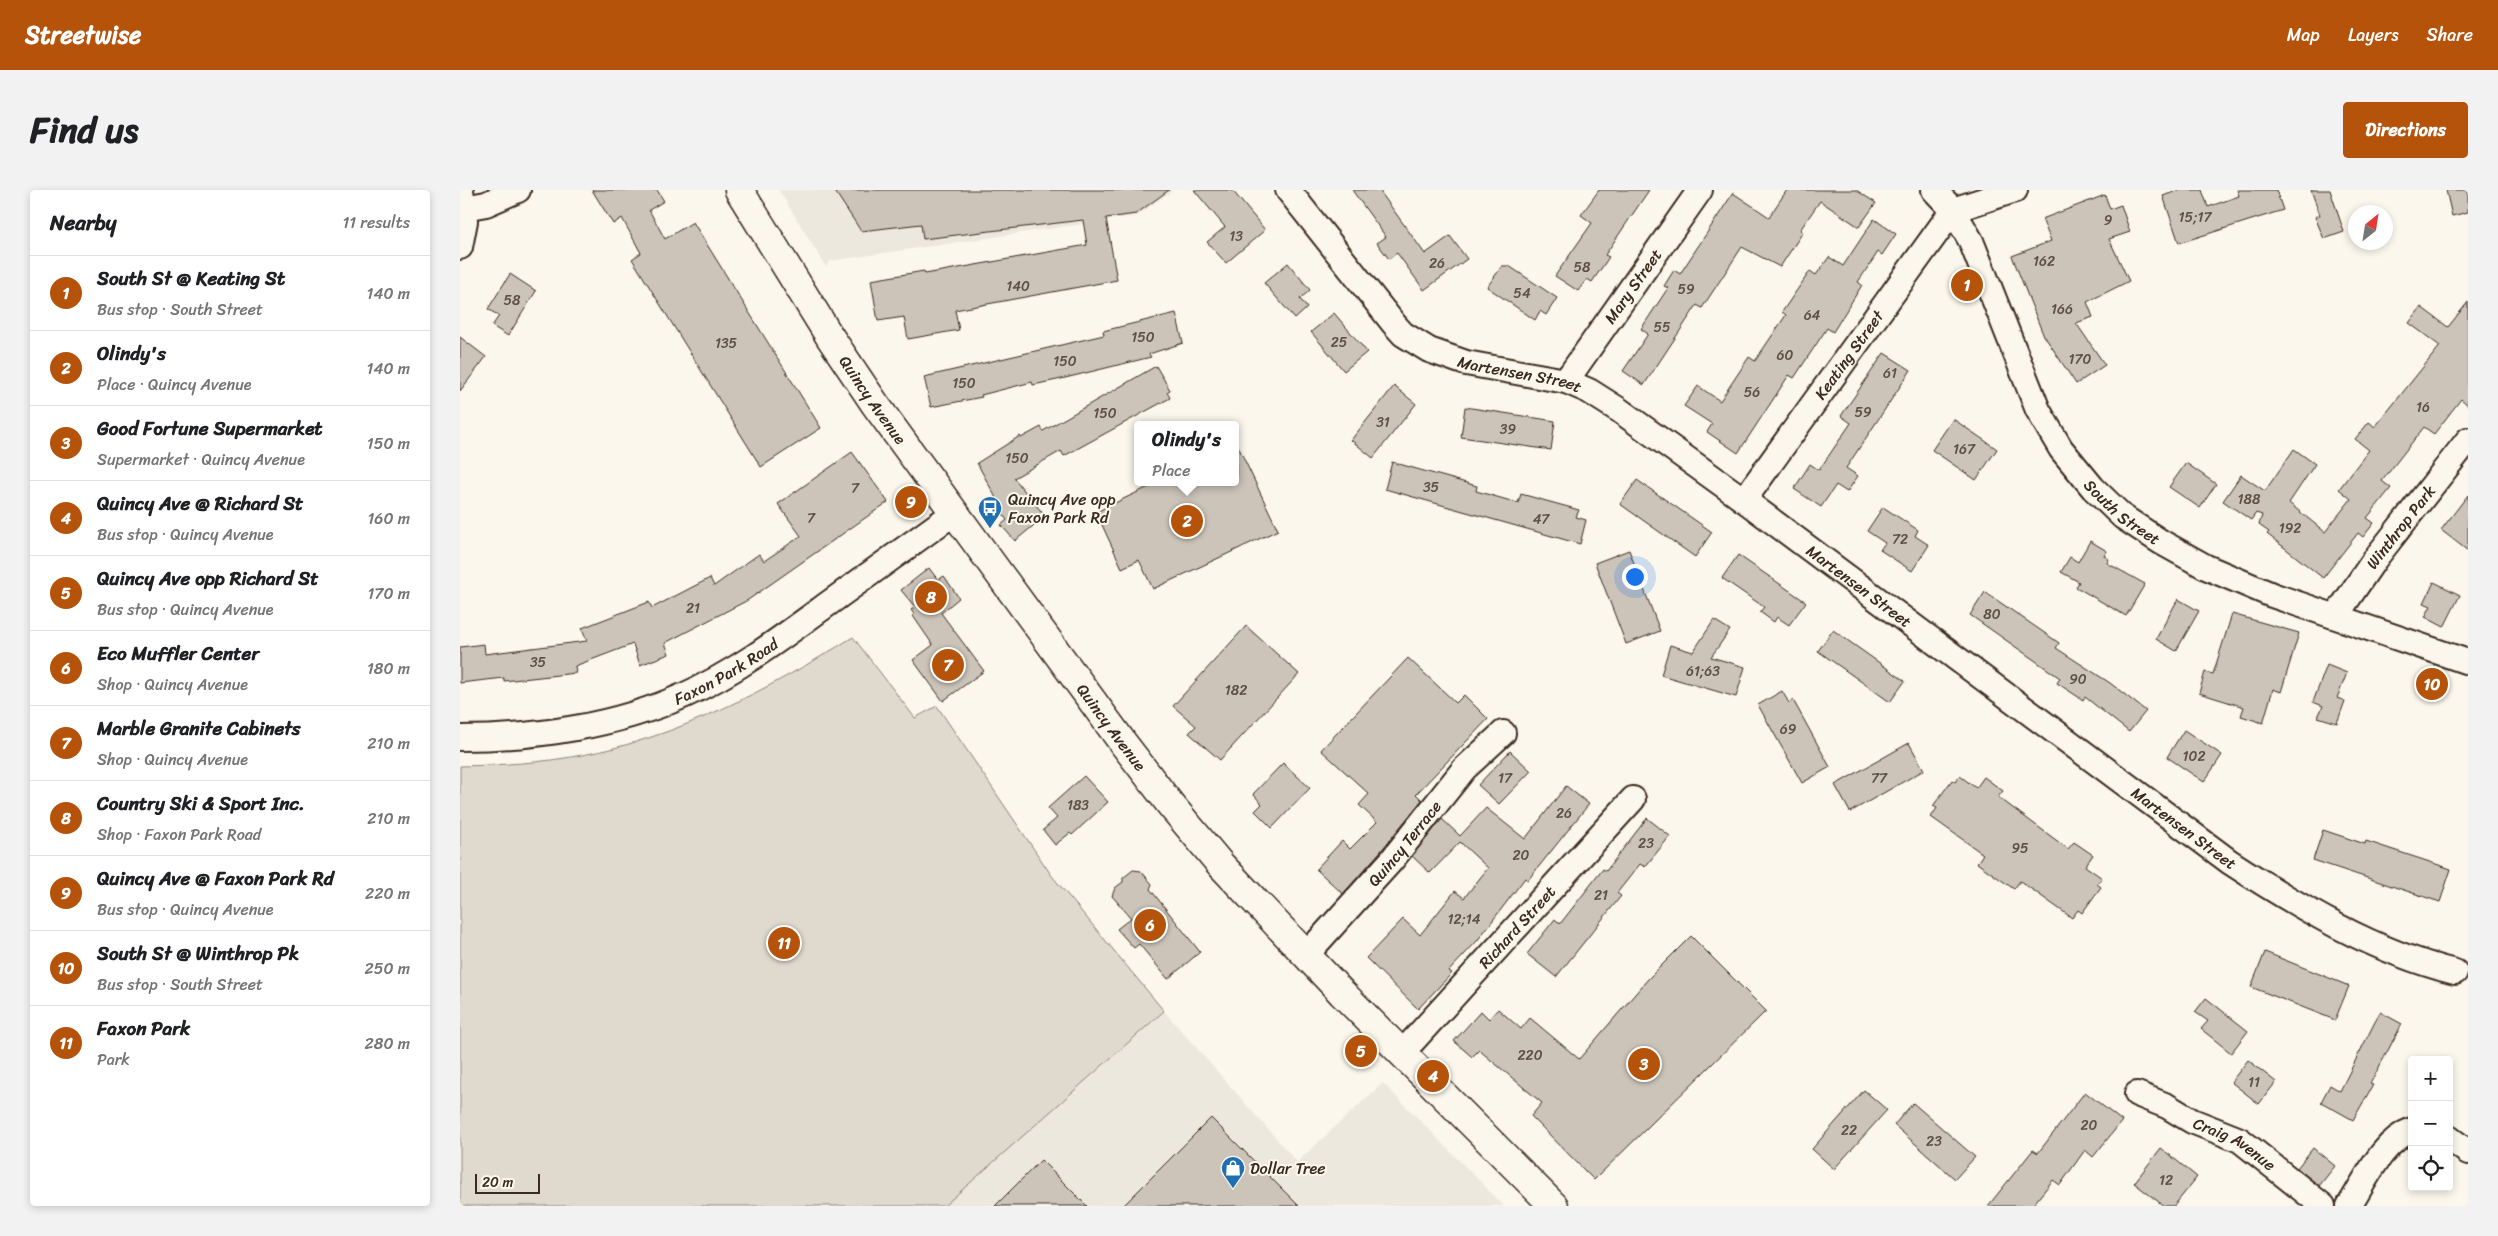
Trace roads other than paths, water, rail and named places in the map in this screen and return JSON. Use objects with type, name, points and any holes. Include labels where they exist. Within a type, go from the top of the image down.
[{"type":"main road","name":"Quincy Avenue","points":[[739,190],[852,372],[1170,804],[1221,865],[1306,955],[1401,1054],[1554,1206]]},
{"type":"street","points":[[460,247],[462,199],[486,204],[518,190]]},
{"type":"street","name":"Martensen Street","points":[[1288,190],[1394,324],[1415,342],[1429,350],[1466,363],[1566,382],[1589,391],[1619,410],[1744,500],[2230,862],[2290,899],[2353,933],[2409,958],[2455,972]]},
{"type":"street","name":"Mary Street","points":[[1566,382],[1700,190]]},
{"type":"street","name":"South Street","points":[[1934,190],[1953,210],[1973,246],[2038,410],[2061,449],[2093,488],[2123,517],[2161,542],[2206,567],[2272,594],[2468,662]]},
{"type":"street","points":[[1953,210],[2016,190]]},
{"type":"street","name":"Keating Street","points":[[1744,500],[1953,210]]},
{"type":"street","name":"Winthrop Park","points":[[2336,616],[2375,560],[2468,440]]},
{"type":"street","name":"Faxon Park Road","points":[[460,738],[519,735],[577,728],[647,709],[685,695],[765,650],[954,513]]},
{"type":"street","name":"Quincy Terrace","points":[[1306,955],[1391,861],[1464,768],[1503,732]]},
{"type":"street","name":"Richard Street","points":[[1401,1054],[1633,799]]},
{"type":"street","name":"Craig Avenue","points":[[2137,1094],[2167,1106],[2192,1121],[2240,1140],[2323,1206]]},
{"type":"street","points":[[2349,1206],[2386,1148],[2408,1132]]},
{"type":"street","points":[[2453,1141],[2468,1152]]},
{"type":"place","name":"South St @ Keating St","points":[[1967,285]]},
{"type":"place","name":"Quincy Ave @ Faxon Park Rd","points":[[911,502]]},
{"type":"place","name":"Olindy's","points":[[1187,521]]},
{"type":"place","name":"Quincy Ave opp Faxon Park Rd","points":[[990,529]]},
{"type":"place","name":"Country Ski & Sport Inc.","points":[[931,597]]},
{"type":"place","name":"Marble Granite Cabinets","points":[[948,665]]},
{"type":"place","name":"South St @ Winthrop Pk","points":[[2432,684]]},
{"type":"place","name":"Eco Muffler Center","points":[[1150,925]]},
{"type":"place","name":"Faxon Park","points":[[784,943]]},
{"type":"place","name":"Quincy Ave opp Richard St","points":[[1361,1051]]},
{"type":"place","name":"Good Fortune Supermarket","points":[[1644,1064]]},
{"type":"place","name":"Quincy Ave @ Richard St","points":[[1433,1076]]},
{"type":"place","name":"Dollar Tree","points":[[1233,1189]]}]
